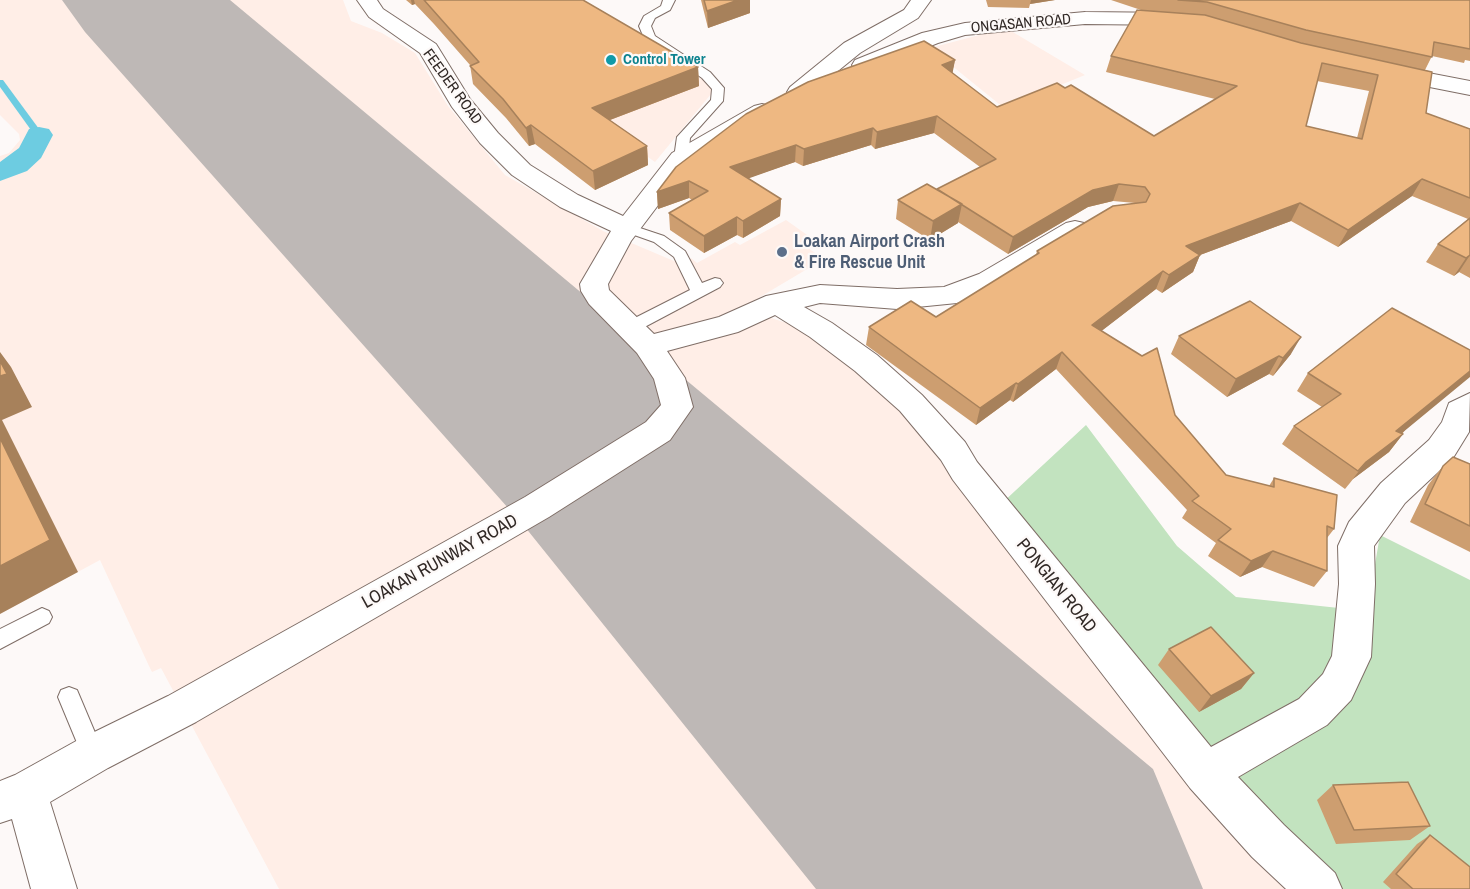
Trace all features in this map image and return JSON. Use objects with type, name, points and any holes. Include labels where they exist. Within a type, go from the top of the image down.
[{"type":"street","name":"FEEDER ROAD","points":[[367,0],[376,13],[428,49],[460,102],[489,138],[520,170],[569,201],[628,228]]},
{"type":"street","points":[[798,92],[852,48],[911,14],[921,0]]},
{"type":"street","name":"ONGASAN ROAD","points":[[628,228],[681,158],[726,130],[798,92],[930,38],[965,29],[1095,18],[1194,22]]},
{"type":"street","points":[[1370,68],[1470,88]]},
{"type":"street","points":[[640,336],[728,325],[776,303],[820,294],[897,299],[947,296],[989,280],[1097,215]]},
{"type":"street","name":"LOAKAN RUNWAY ROAD","points":[[13,798],[155,723],[537,507],[658,431],[677,408],[669,378],[640,336],[595,291],[594,284],[619,239],[628,228]]},
{"type":"street","name":"PONGIAN ROAD","points":[[776,303],[821,330],[866,363],[911,403],[953,451],[965,471],[1205,773],[1268,840],[1319,889]]},
{"type":"street","points":[[1205,773],[1313,712],[1337,687],[1351,657],[1357,584],[1356,546],[1362,532],[1393,493],[1441,449],[1458,424],[1460,411],[1470,405]]},
{"type":"street","points":[[13,798],[54,889]]},
{"type":"lane","points":[[669,0],[666,8],[650,16],[645,26],[650,38],[706,75],[718,88],[717,100],[684,136],[681,158]]},
{"type":"lane","points":[[628,228],[659,239],[680,254],[699,291]]},
{"type":"lane","points":[[640,336],[699,291],[715,282]]},
{"type":"lane","points":[[0,640],[42,617]]},
{"type":"lane","points":[[69,697],[93,754]]},
{"type":"shaded area","points":[[0,0],[343,0],[351,21],[382,33],[415,53],[448,106],[505,175],[603,231],[681,264],[691,258],[697,263],[735,242],[740,245],[786,220],[817,242],[808,248],[824,259],[750,303],[771,318],[793,325],[839,354],[907,414],[1290,889],[279,889],[161,668],[152,672],[100,560],[0,614],[0,156],[9,153],[20,140],[19,134],[0,115]]},
{"type":"shaded area","points":[[602,18],[716,88],[655,162],[574,105]]},
{"type":"shaded area","points":[[1006,28],[1085,75],[1004,108],[930,48]]},
{"type":"green space","points":[[1086,425],[1177,546],[1236,597],[1367,611],[1380,535],[1470,580],[1470,889],[1290,889],[987,517]]},
{"type":"building","points":[[424,0],[583,0],[698,67],[592,108],[647,146],[593,171],[531,125],[526,128],[503,99],[470,66],[479,62]]},
{"type":"building","points":[[704,0],[738,0],[707,11]]},
{"type":"building","points":[[1178,0],[1470,0],[1470,49],[1434,42],[1432,57],[1306,30],[1207,2]]},
{"type":"building","points":[[1137,10],[1205,15],[1301,43],[1432,72],[1426,113],[1470,129],[1470,198],[1422,179],[1348,230],[1300,203],[1186,246],[1200,255],[1169,275],[1163,271],[1092,325],[1142,356],[1157,348],[1175,415],[1226,475],[1274,487],[1274,478],[1337,495],[1334,529],[1327,526],[1327,571],[1273,551],[1251,561],[1218,540],[1231,529],[1192,501],[1199,496],[1062,352],[980,408],[869,327],[911,301],[936,317],[1039,253],[1037,251],[1113,206],[1146,202],[1150,194],[1145,187],[1119,184],[1093,190],[1013,237],[937,189],[996,159],[937,116],[877,132],[873,128],[804,149],[796,145],[730,167],[781,199],[743,221],[737,217],[704,236],[669,213],[708,191],[689,181],[657,192],[676,167],[746,114],[808,82],[924,41],[955,60],[942,65],[997,107],[1057,83],[1065,88],[1071,85],[1154,136],[1237,86],[1111,56]],"holes":[[[1322,63],[1378,75],[1362,139],[1306,126]]]},
{"type":"building","points":[[927,184],[962,204],[933,221],[898,200]]},
{"type":"building","points":[[1470,218],[1470,255],[1466,258],[1438,244]]},
{"type":"building","points":[[1250,301],[1301,337],[1283,358],[1279,356],[1236,379],[1179,336]]},
{"type":"building","points":[[1392,308],[1470,350],[1470,371],[1396,431],[1403,434],[1366,462],[1358,471],[1294,426],[1341,394],[1308,373]]},
{"type":"building","points":[[0,361],[7,374],[0,376]]},
{"type":"building","points":[[0,438],[50,540],[0,566]]},
{"type":"building","points":[[1453,457],[1470,464],[1470,526],[1425,504],[1443,466]]},
{"type":"building","points":[[1211,627],[1254,673],[1211,696],[1169,649]]},
{"type":"building","points":[[1408,782],[1430,826],[1354,830],[1333,785]]},
{"type":"building","points":[[1430,835],[1470,867],[1470,889],[1413,889],[1396,874]]},
{"type":"waterway","points":[[0,82],[39,135]]},
{"type":"waterway","points":[[0,172],[17,165],[31,152],[39,135]]},
{"type":"runway","points":[[138,0],[613,460],[1033,889]]},
{"type":"place","name":"Control Tower","points":[[611,60]]},
{"type":"place","name":"Loakan Airport Crash & Fire Rescue Unit","points":[[782,252]]}]
